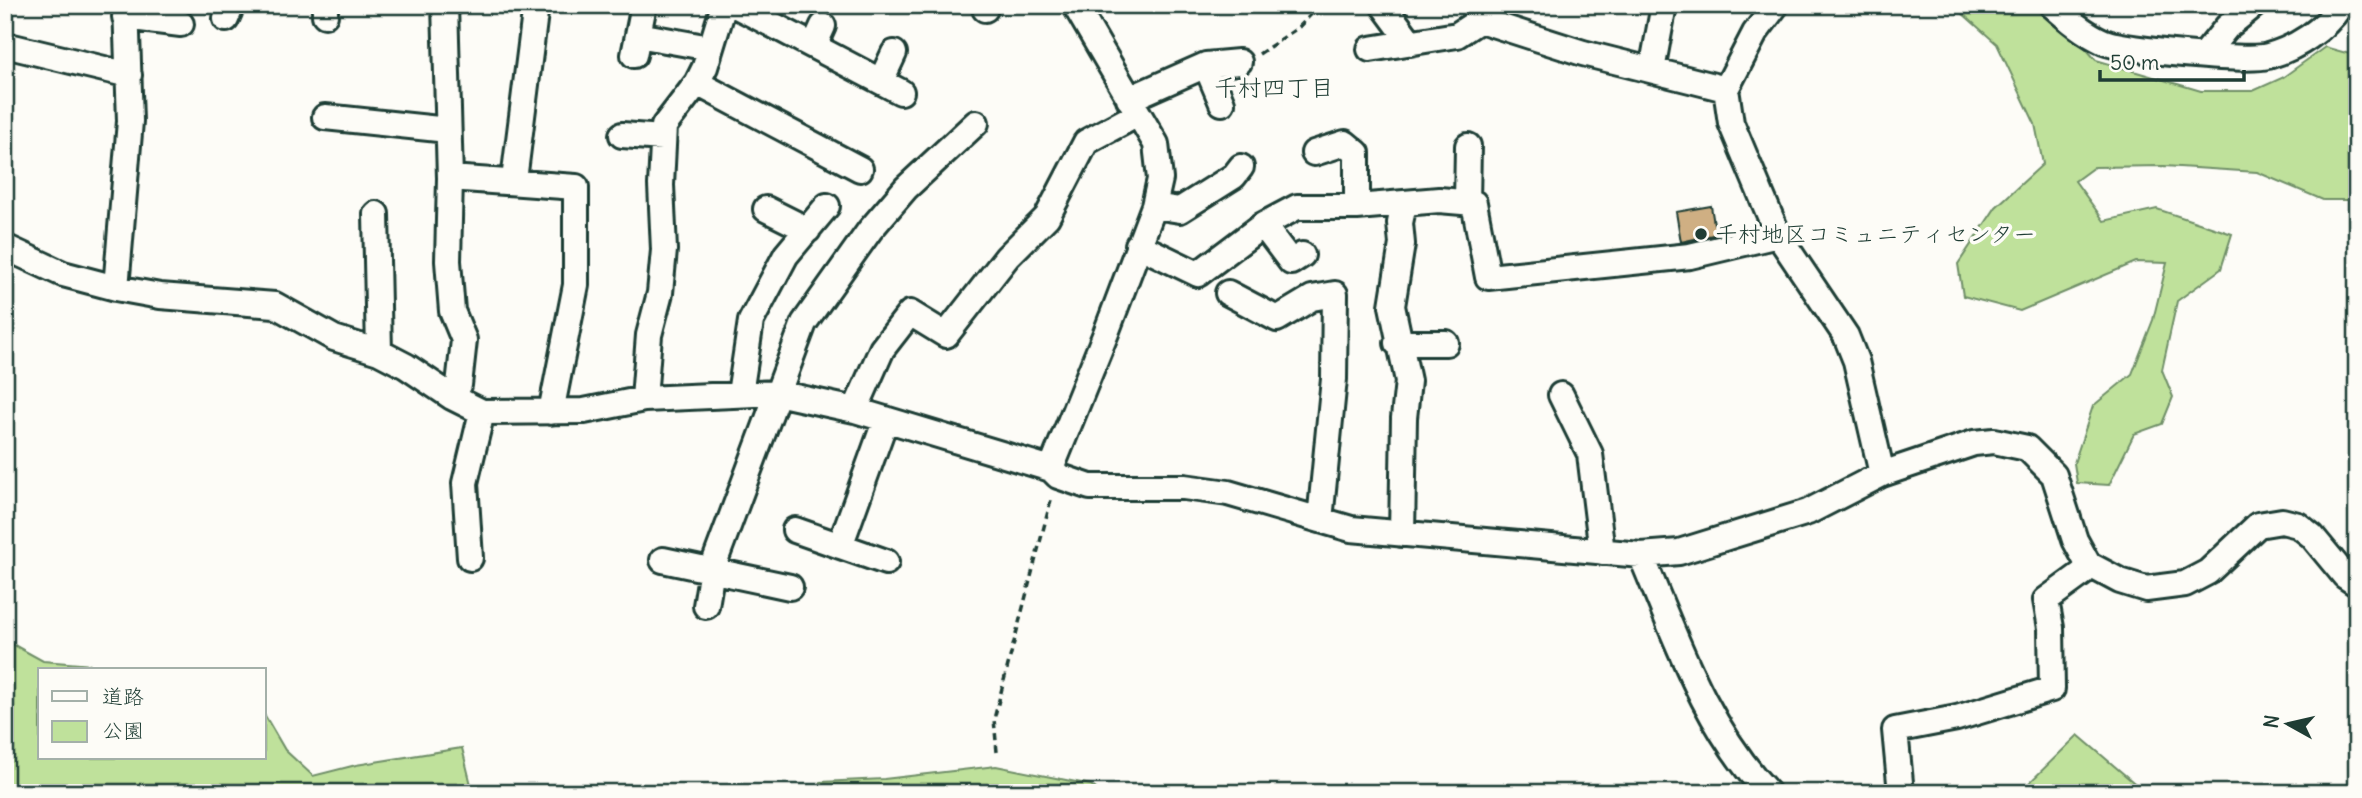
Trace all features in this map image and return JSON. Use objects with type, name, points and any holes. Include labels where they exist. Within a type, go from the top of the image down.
[{"type":"street","points":[[445,5],[450,178],[448,261],[452,311],[464,340],[459,385],[452,397]]},
{"type":"street","points":[[514,180],[536,5]]},
{"type":"street","points":[[644,5],[636,45],[710,48]]},
{"type":"street","points":[[644,399],[649,335],[660,293],[664,250],[661,185],[664,126],[697,83],[724,5]]},
{"type":"street","points":[[735,5],[818,36],[891,86],[894,53]]},
{"type":"street","points":[[1054,472],[1154,206],[1160,179],[1156,144],[1075,5]]},
{"type":"street","points":[[1383,5],[1411,43]]},
{"type":"street","points":[[1652,70],[1664,5]]},
{"type":"street","points":[[1776,5],[1755,33],[1726,89],[1731,123],[1778,235],[1846,336],[1856,361],[1882,474]]},
{"type":"street","points":[[2052,5],[2083,32],[2107,43],[2139,51],[2265,57],[2294,46],[2317,32],[2341,5]]},
{"type":"street","points":[[2205,54],[2227,27],[2254,5]]},
{"type":"street","points":[[116,288],[130,121],[125,11],[181,24]]},
{"type":"street","points":[[1370,50],[1458,35],[1480,20],[1583,53],[1726,89]]},
{"type":"street","points":[[5,44],[129,75]]},
{"type":"street","points":[[855,411],[882,349],[910,313],[946,335],[1007,257],[1047,218],[1086,142],[1134,107],[1206,65],[1239,62]]},
{"type":"street","points":[[1206,65],[1222,103]]},
{"type":"street","points":[[697,83],[860,169]]},
{"type":"street","points":[[325,117],[449,130]]},
{"type":"street","points":[[706,606],[712,569],[804,323],[841,269],[906,188],[976,123]]},
{"type":"street","points":[[622,139],[663,138]]},
{"type":"street","points":[[1323,145],[1345,143],[1357,153],[1357,207]]},
{"type":"street","points":[[1467,203],[1468,146]]},
{"type":"street","points":[[1154,206],[1180,210],[1222,191],[1241,167]]},
{"type":"street","points":[[450,178],[514,180],[576,187],[576,285],[551,412]]},
{"type":"street","points":[[1139,245],[1198,274],[1263,225],[1297,207],[1357,207],[1439,200],[1474,203],[1488,277],[1690,256],[1778,235]]},
{"type":"street","points":[[1402,534],[1404,418],[1408,381],[1397,343],[1392,306],[1402,244],[1400,223],[1404,204]]},
{"type":"street","points":[[740,394],[751,321],[786,255],[827,206]]},
{"type":"street","points":[[766,209],[807,230]]},
{"type":"street","points":[[376,214],[379,352]]},
{"type":"street","points":[[1263,225],[1291,262],[1303,255]]},
{"type":"street","points":[[5,247],[63,274],[116,288],[160,296],[275,305],[334,338],[379,352],[406,366],[452,397],[481,412],[584,411],[644,399],[777,393],[886,419],[1110,489],[1184,487],[1228,493],[1351,528],[1641,555],[1679,552],[1808,512],[1882,474],[1974,443],[1994,441],[2027,448],[2054,475],[2076,540],[2088,564],[2120,581],[2146,589],[2185,584],[2208,572],[2258,525],[2283,522],[2298,525],[2312,536],[2345,576],[2357,584]]},
{"type":"street","points":[[1228,293],[1277,319],[1312,298],[1335,294],[1334,379],[1319,438],[1320,520]]},
{"type":"street","points":[[1397,343],[1446,342]]},
{"type":"street","points":[[1561,395],[1590,454],[1602,552]]},
{"type":"street","points":[[470,558],[481,412]]},
{"type":"street","points":[[840,546],[886,419]]},
{"type":"street","points":[[795,530],[886,562]]},
{"type":"street","points":[[1641,555],[1704,705],[1741,765],[1768,793]]},
{"type":"street","points":[[663,560],[790,587]]},
{"type":"street","points":[[1901,793],[1895,730],[1957,718],[2052,689],[2051,628],[2046,600],[2083,573],[2088,564]]},
{"type":"path","points":[[1239,62],[1258,55],[1300,27],[1320,5]]},
{"type":"path","points":[[998,752],[995,719],[1054,472]]},
{"type":"green space","points":[[1953,5],[2047,5],[2096,60],[2201,91],[2253,91],[2282,78],[2325,47],[2357,56],[2357,200],[2323,200],[2257,172],[2164,166],[2094,167],[2075,181],[2104,221],[2157,209],[2232,234],[2221,269],[2177,301],[2162,370],[2173,397],[2162,424],[2134,434],[2109,485],[2077,483],[2074,463],[2093,406],[2132,374],[2153,320],[2167,263],[2136,262],[2020,311],[1963,296],[1958,264],[1996,207],[2043,164],[2035,124],[1997,44]]},
{"type":"green space","points":[[5,640],[43,661],[129,668],[38,668],[38,760],[266,760],[266,717],[285,750],[313,776],[356,765],[462,748],[473,793],[5,793]]},
{"type":"green space","points":[[2078,735],[2146,793],[2019,793]]},
{"type":"green space","points":[[996,766],[1091,785],[1101,793],[817,793],[821,782],[884,779]]},
{"type":"building","name":"千村地区コミュニティセンター","points":[[1711,206],[1714,224],[1721,226],[1722,233],[1681,242],[1676,212]]},
{"type":"place","name":"千村地区コミュニティセンター","points":[[1701,234]]},
{"type":"district","name":"千村四丁目","points":[[1274,88]]}]
